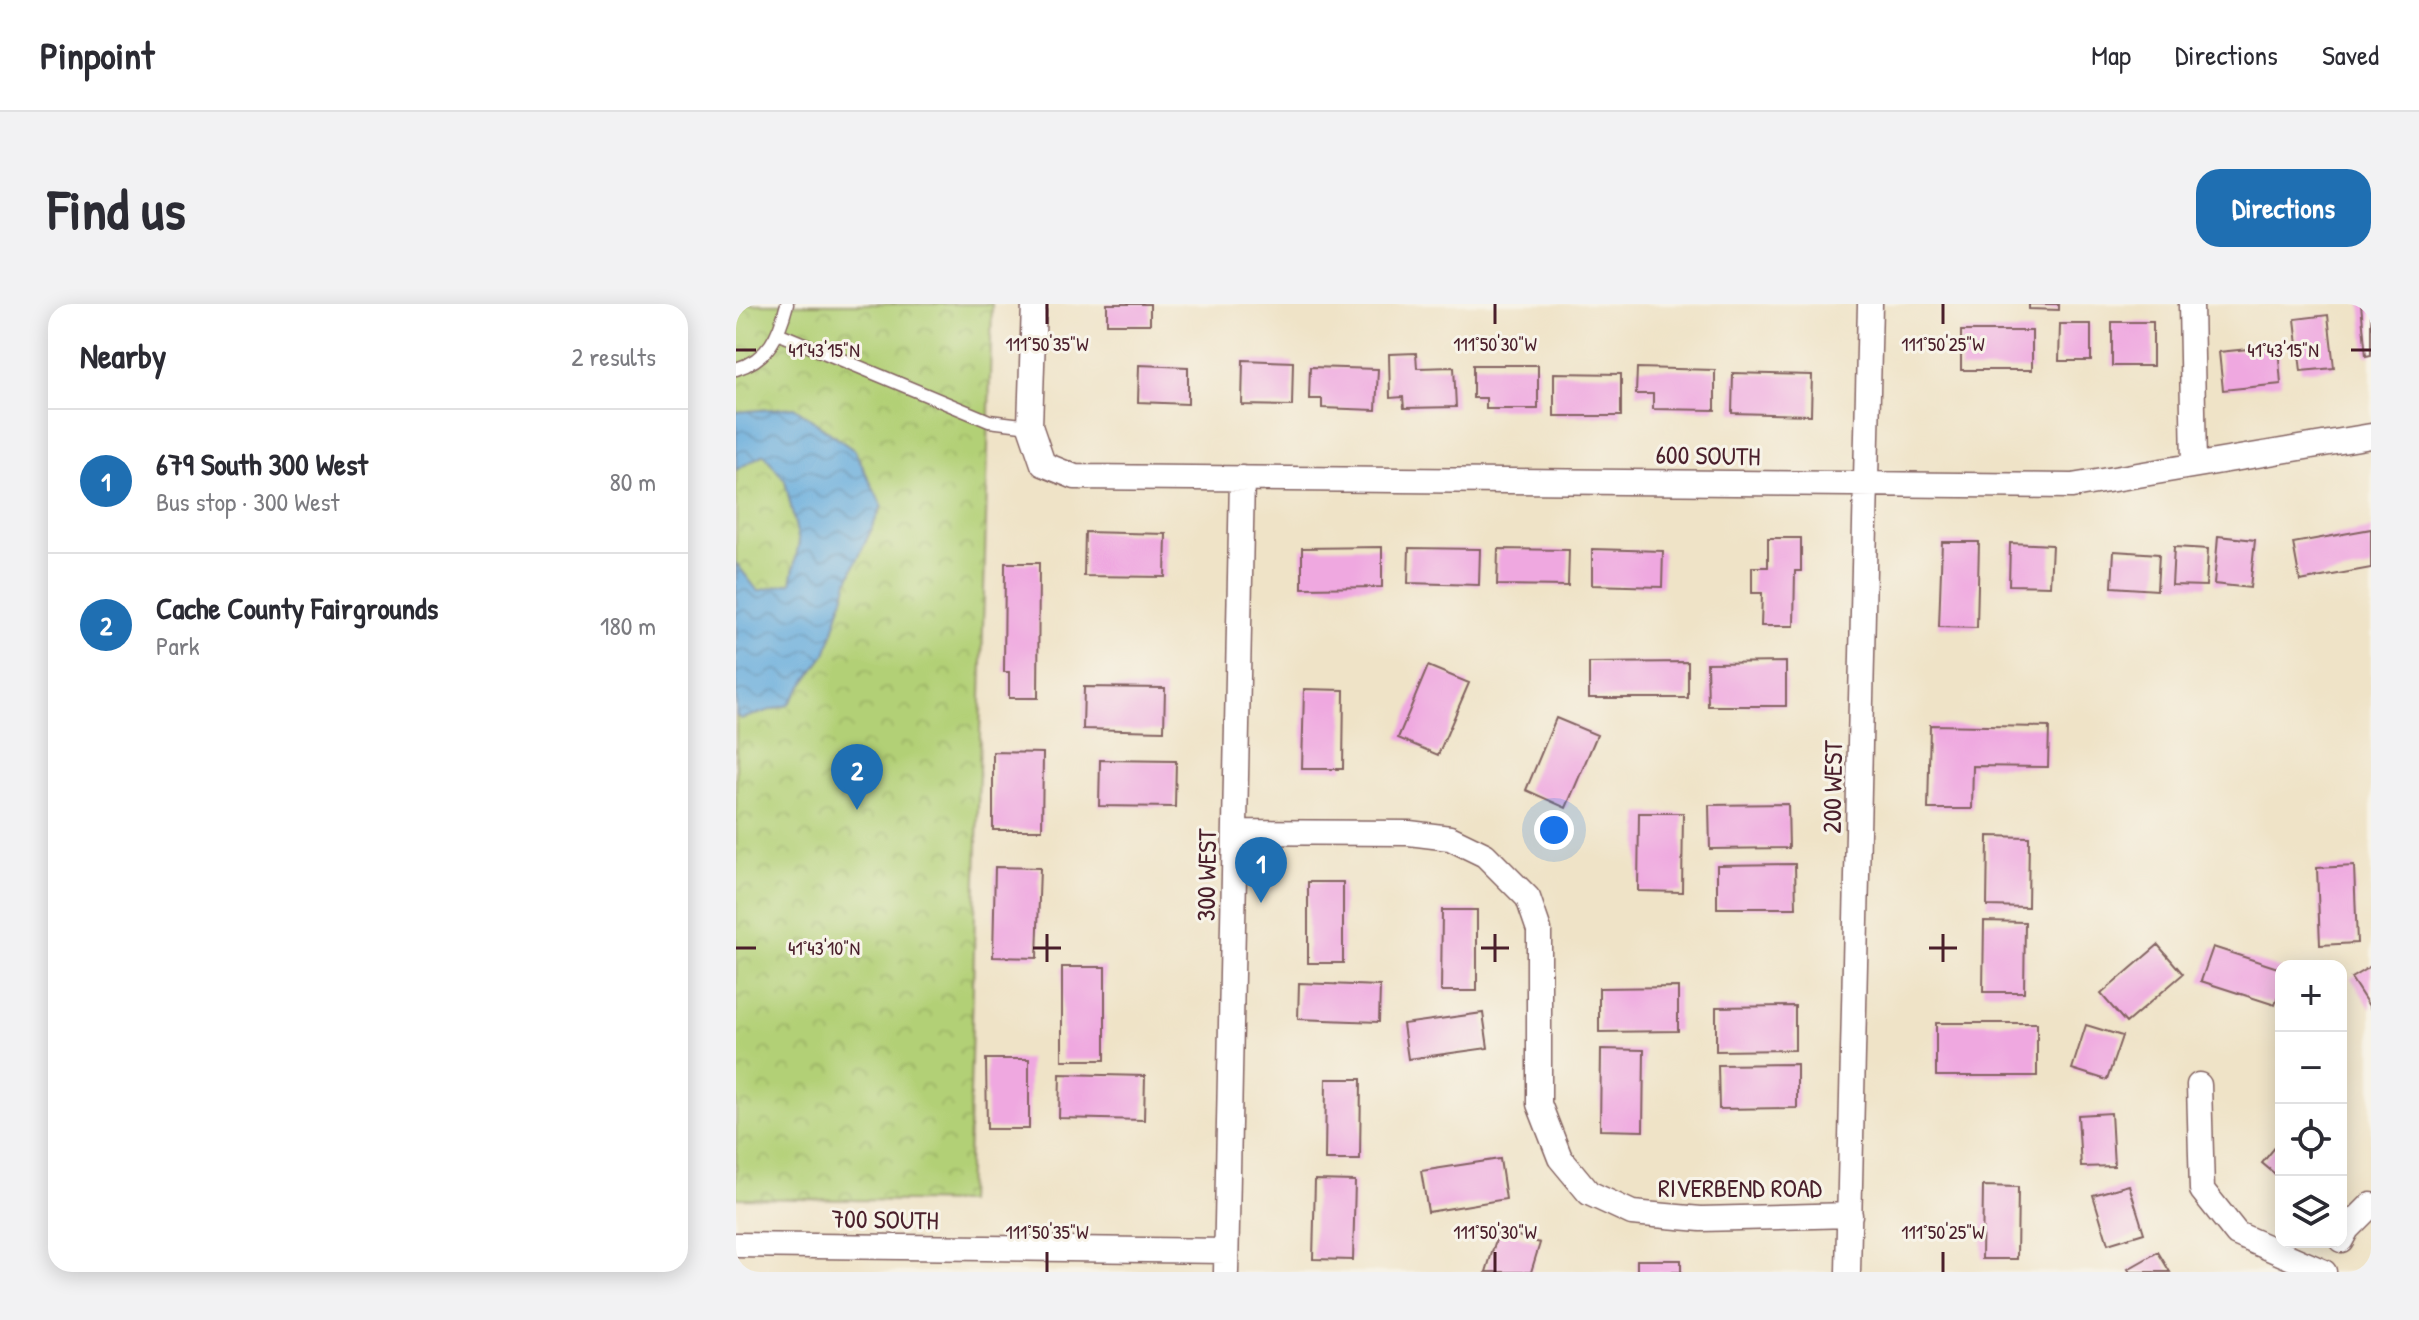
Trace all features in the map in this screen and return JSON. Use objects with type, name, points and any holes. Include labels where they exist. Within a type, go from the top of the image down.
[{"type":"street","points":[[1030,426],[1034,304]]},
{"type":"street","name":"200 WEST","points":[[1848,1272],[1870,304]]},
{"type":"street","points":[[2191,304],[2194,465]]},
{"type":"street","name":"600 SOUTH","points":[[1030,426],[1043,464],[1075,477],[2072,486],[2371,436]]},
{"type":"street","name":"300 WEST","points":[[1226,1261],[1242,478]]},
{"type":"street","name":"RIVERBEND ROAD","points":[[1235,832],[1409,833],[1450,838],[1485,855],[1528,898],[1539,930],[1539,1104],[1560,1158],[1589,1193],[1632,1213],[1645,1215],[1701,1219],[1850,1215]]},
{"type":"street","points":[[2199,1085],[2202,1190],[2237,1234],[2324,1272],[2337,1248]]},
{"type":"street","points":[[2347,1229],[2371,1205]]},
{"type":"street","name":"700 SOUTH","points":[[736,1245],[1226,1261]]},
{"type":"lane","points":[[736,369],[754,364],[780,334],[787,304]]},
{"type":"lane","points":[[780,334],[989,421],[1030,426]]},
{"type":"green space","points":[[736,304],[992,304],[967,1202],[736,1198]]},
{"type":"water","points":[[794,407],[855,451],[882,506],[849,578],[827,652],[788,705],[741,719],[736,715],[736,563],[758,591],[791,583],[799,542],[785,481],[764,454],[736,470],[736,412]]},
{"type":"building","points":[[1107,304],[1150,304],[1150,324],[1107,324]]},
{"type":"building","points":[[2029,304],[2059,304],[2059,310],[2029,309]]},
{"type":"building","points":[[2361,304],[2371,304],[2371,355],[2366,356]]},
{"type":"building","points":[[2328,315],[2334,368],[2301,371],[2295,319]]},
{"type":"building","points":[[2112,322],[2153,322],[2153,366],[2112,366]]},
{"type":"building","points":[[2060,324],[2091,324],[2091,361],[2059,361]]},
{"type":"building","points":[[1961,331],[2032,331],[2032,370],[1961,370]]},
{"type":"building","points":[[2278,346],[2281,384],[2223,390],[2219,352]]},
{"type":"building","points":[[1416,353],[1417,368],[1454,367],[1456,407],[1404,408],[1403,397],[1390,398],[1389,354]]},
{"type":"building","points":[[1243,360],[1293,362],[1292,406],[1242,405]]},
{"type":"building","points":[[1139,365],[1188,367],[1188,404],[1138,402]]},
{"type":"building","points":[[1473,365],[1538,365],[1538,409],[1486,409],[1486,398],[1473,398]]},
{"type":"building","points":[[1310,367],[1378,369],[1376,410],[1322,408],[1322,399],[1309,399]]},
{"type":"building","points":[[1637,368],[1715,370],[1715,410],[1653,409],[1653,394],[1636,394]]},
{"type":"building","points":[[1554,373],[1621,374],[1621,416],[1554,416]]},
{"type":"building","points":[[1733,373],[1812,375],[1811,415],[1732,413]]},
{"type":"building","points":[[2371,529],[2371,568],[2300,581],[2293,543]]},
{"type":"building","points":[[1085,532],[1166,534],[1165,577],[1084,576]]},
{"type":"building","points":[[2218,536],[2255,540],[2250,588],[2214,584]]},
{"type":"building","points":[[1768,538],[1801,538],[1801,571],[1795,571],[1794,626],[1761,626],[1762,593],[1752,593],[1752,567],[1768,567]]},
{"type":"building","points":[[1942,542],[1979,542],[1977,628],[1939,627]]},
{"type":"building","points":[[2010,543],[2052,545],[2050,586],[2009,585]]},
{"type":"building","points":[[1382,547],[1382,587],[1302,588],[1302,548]]},
{"type":"building","points":[[2174,547],[2208,549],[2206,586],[2172,585]]},
{"type":"building","points":[[1409,548],[1480,549],[1479,585],[1408,583]]},
{"type":"building","points":[[1498,549],[1569,550],[1568,586],[1497,585]]},
{"type":"building","points":[[1592,549],[1663,551],[1662,587],[1592,585]]},
{"type":"building","points":[[2114,551],[2159,554],[2157,590],[2112,587]]},
{"type":"building","points":[[1005,563],[1039,563],[1038,698],[1009,698],[1009,672],[1004,672]]},
{"type":"building","points":[[1688,662],[1688,698],[1589,698],[1589,663]]},
{"type":"building","points":[[1786,662],[1786,706],[1708,706],[1707,663]]},
{"type":"building","points":[[1428,666],[1469,683],[1438,755],[1398,738]]},
{"type":"building","points":[[1084,687],[1165,688],[1164,731],[1083,729]]},
{"type":"building","points":[[1304,689],[1344,690],[1343,769],[1302,769]]},
{"type":"building","points":[[1556,718],[1597,735],[1566,808],[1526,790]]},
{"type":"building","points":[[1930,725],[2049,727],[2048,767],[1973,766],[1972,809],[1928,809]]},
{"type":"building","points":[[993,752],[1043,753],[1042,830],[993,830]]},
{"type":"building","points":[[1100,760],[1176,761],[1175,807],[1099,806]]},
{"type":"building","points":[[1788,804],[1789,848],[1710,849],[1709,805]]},
{"type":"building","points":[[1639,813],[1683,813],[1682,892],[1638,891]]},
{"type":"building","points":[[1988,836],[2029,837],[2028,907],[1987,906]]},
{"type":"building","points":[[1795,864],[1796,908],[1717,908],[1717,865]]},
{"type":"building","points":[[2354,866],[2357,943],[2320,945],[2317,868]]},
{"type":"building","points":[[995,867],[1040,868],[1037,958],[993,957]]},
{"type":"building","points":[[1308,882],[1343,882],[1343,963],[1308,963]]},
{"type":"building","points":[[1442,910],[1477,910],[1477,991],[1441,991]]},
{"type":"building","points":[[1984,921],[2025,922],[2024,992],[1983,992]]},
{"type":"building","points":[[2158,945],[2183,974],[2126,1023],[2101,994]]},
{"type":"building","points":[[2213,947],[2275,967],[2275,1005],[2201,981]]},
{"type":"building","points":[[2371,966],[2371,1009],[2351,978]]},
{"type":"building","points":[[1062,967],[1105,967],[1105,1060],[1062,1060]]},
{"type":"building","points":[[1299,983],[1380,986],[1379,1022],[1298,1019]]},
{"type":"building","points":[[1678,987],[1678,1031],[1599,1032],[1599,988]]},
{"type":"building","points":[[1795,1006],[1795,1050],[1716,1051],[1716,1007]]},
{"type":"building","points":[[1483,1013],[1488,1048],[1408,1059],[1403,1024]]},
{"type":"building","points":[[1936,1023],[2037,1023],[2037,1076],[1936,1076]]},
{"type":"building","points":[[2086,1025],[2122,1036],[2107,1080],[2072,1069]]},
{"type":"building","points":[[1601,1049],[1644,1050],[1643,1131],[1600,1130]]},
{"type":"building","points":[[986,1059],[1029,1059],[1029,1129],[987,1129]]},
{"type":"building","points":[[1797,1064],[1797,1108],[1719,1109],[1718,1065]]},
{"type":"building","points":[[1060,1074],[1145,1076],[1144,1120],[1059,1118]]},
{"type":"building","points":[[1326,1079],[1361,1079],[1360,1160],[1325,1160]]},
{"type":"building","points":[[2111,1113],[2114,1166],[2081,1167],[2078,1115]]},
{"type":"building","points":[[2275,1147],[2275,1174],[2262,1163]]},
{"type":"building","points":[[1500,1159],[1506,1199],[1428,1212],[1421,1171]]},
{"type":"building","points":[[1315,1180],[1355,1181],[1353,1260],[1313,1259]]},
{"type":"building","points":[[2129,1185],[2144,1233],[2108,1244],[2093,1195]]},
{"type":"building","points":[[1983,1186],[2018,1187],[2017,1259],[1982,1259]]},
{"type":"building","points":[[1499,1230],[1540,1243],[1531,1272],[1486,1272]]},
{"type":"building","points":[[2158,1252],[2170,1272],[2130,1272],[2128,1269]]},
{"type":"building","points":[[1637,1260],[1681,1260],[1681,1272],[1637,1272]]},
{"type":"place","name":"Cache County Fairgrounds","points":[[857,810]]},
{"type":"place","name":"679 South 300 West","points":[[1261,903]]}]
